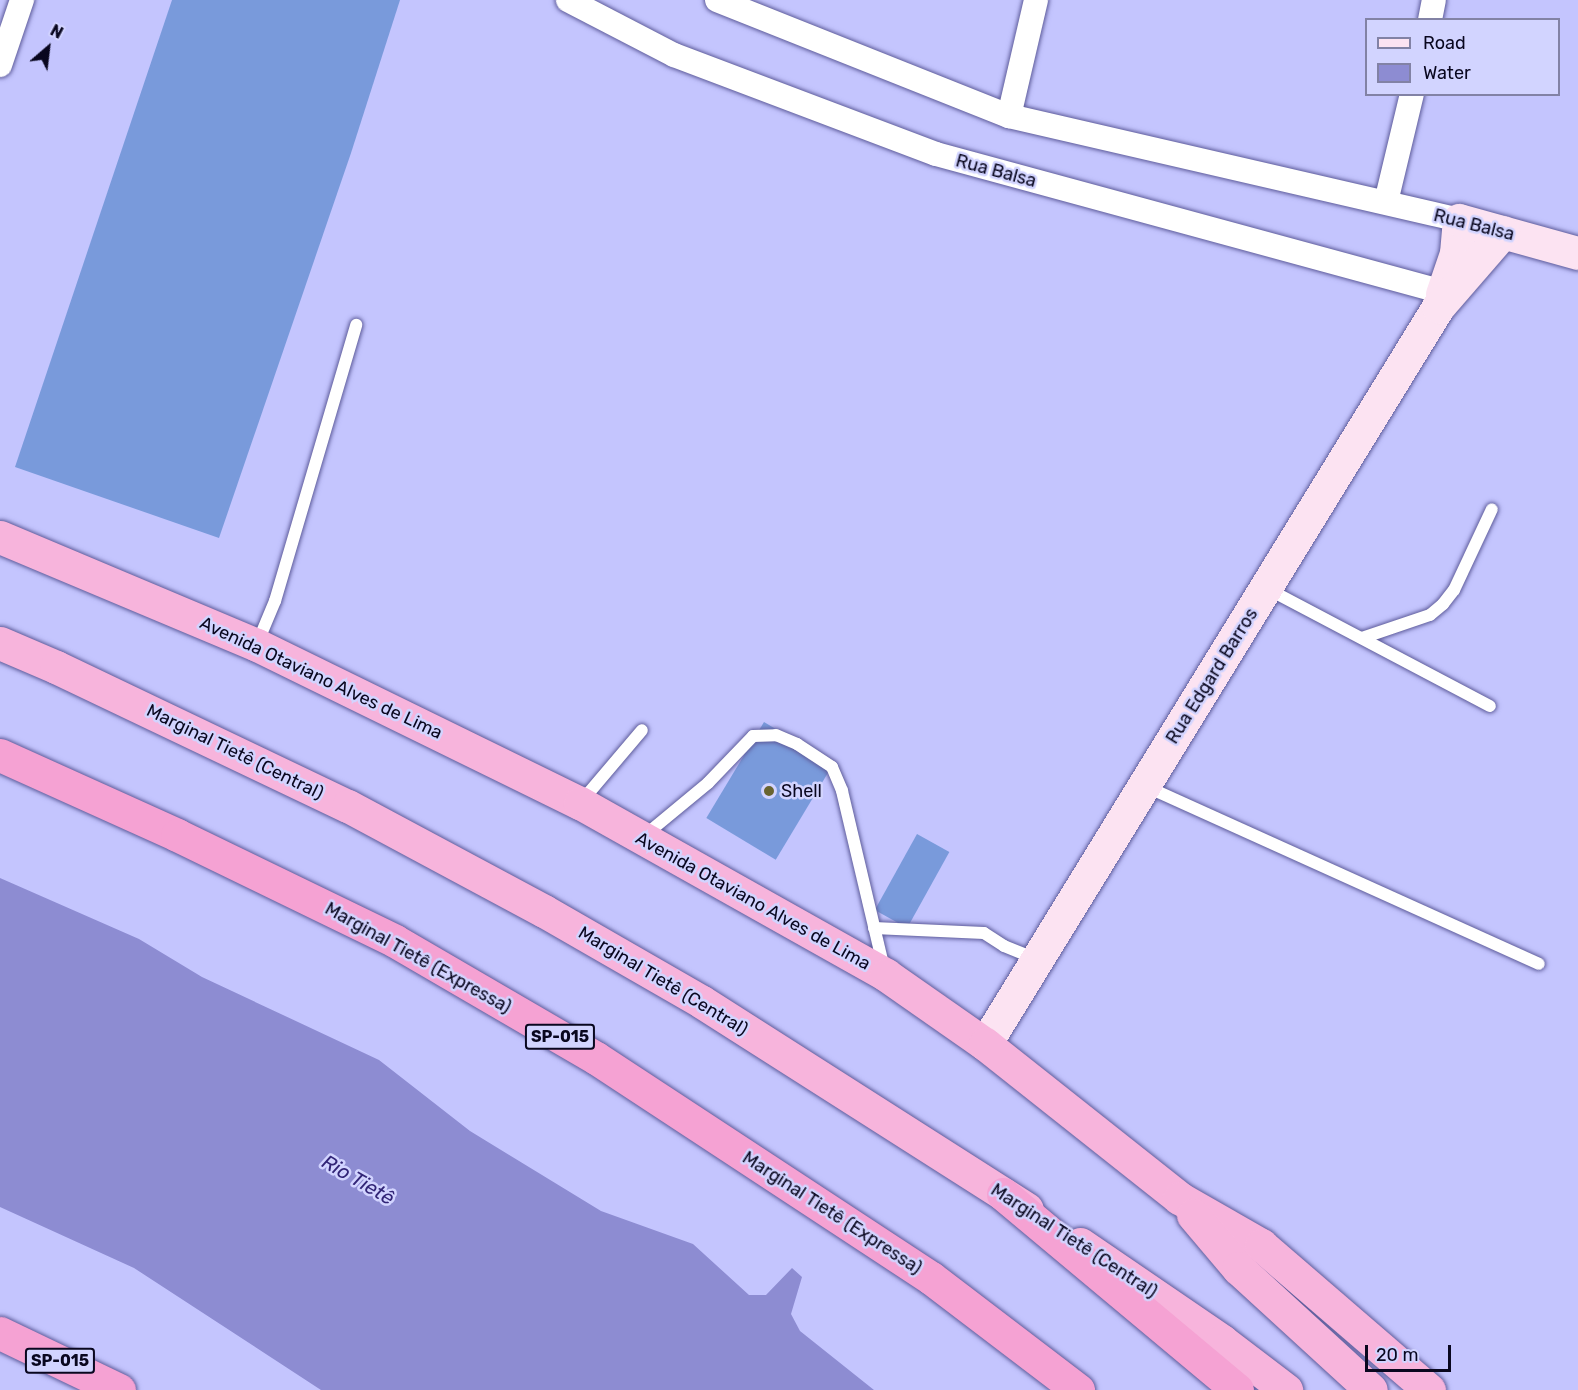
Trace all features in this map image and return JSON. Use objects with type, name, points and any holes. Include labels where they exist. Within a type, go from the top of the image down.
[{"type":"highway","name":"Avenida Otaviano Alves de Lima","points":[[0,537],[257,645],[580,803],[886,975],[985,1044],[1179,1198],[1261,1245],[1429,1390]]},
{"type":"highway","name":"Marginal Tietê (Central)","points":[[0,643],[76,676],[348,806],[544,911],[702,1002],[1130,1277],[1286,1390]]},
{"type":"highway","name":"Marginal Tietê (Expressa)","points":[[0,755],[177,835],[395,941],[596,1058],[931,1278],[1078,1390]]},
{"type":"highway","points":[[1003,1194],[1237,1390]]},
{"type":"highway","points":[[1179,1198],[1238,1268],[1371,1390]]},
{"type":"highway","name":"SP-015","points":[[0,1333],[119,1390]]},
{"type":"main road","name":"Rua Edgard Barros","points":[[1440,299],[1456,253],[1459,220]]},
{"type":"main road","name":"Rua Balsa","points":[[1459,220],[1578,253]]},
{"type":"main road","name":"Rua Edgard Barros","points":[[985,1044],[1266,588],[1440,299],[1503,231]]},
{"type":"street","points":[[0,65],[22,0]]},
{"type":"street","name":"Rua Balsa","points":[[568,0],[674,55],[936,154],[1440,299]]},
{"type":"street","name":"Rua Balsa","points":[[717,0],[1009,116],[1459,220]]},
{"type":"street","points":[[1009,116],[1036,0]]},
{"type":"street","points":[[1430,18],[1434,0]]},
{"type":"street","points":[[1386,202],[1412,96]]},
{"type":"lane","points":[[257,645],[275,601],[356,325]]},
{"type":"lane","points":[[1362,638],[1430,615],[1443,604],[1454,590],[1492,509]]},
{"type":"lane","points":[[1266,588],[1490,706]]},
{"type":"lane","points":[[580,803],[642,730]]},
{"type":"lane","points":[[642,838],[708,783],[753,736],[776,735],[797,744],[832,767],[842,791],[886,975]]},
{"type":"lane","points":[[1144,786],[1539,963]]},
{"type":"lane","points":[[874,928],[984,933],[1004,946],[1037,959]]},
{"type":"water","name":"Rio Tietê","points":[[0,878],[139,939],[202,977],[379,1060],[470,1131],[601,1211],[693,1244],[749,1295],[766,1295],[792,1268],[802,1277],[791,1314],[800,1331],[874,1390],[321,1390],[134,1268],[0,1207]]},
{"type":"building","points":[[172,0],[400,0],[351,153],[219,538],[15,467]]},
{"type":"building","name":"Shell","points":[[764,722],[833,764],[776,860],[706,818]]},
{"type":"building","points":[[917,834],[949,852],[907,928],[875,910]]},
{"type":"place","name":"Shell","points":[[769,791]]}]
